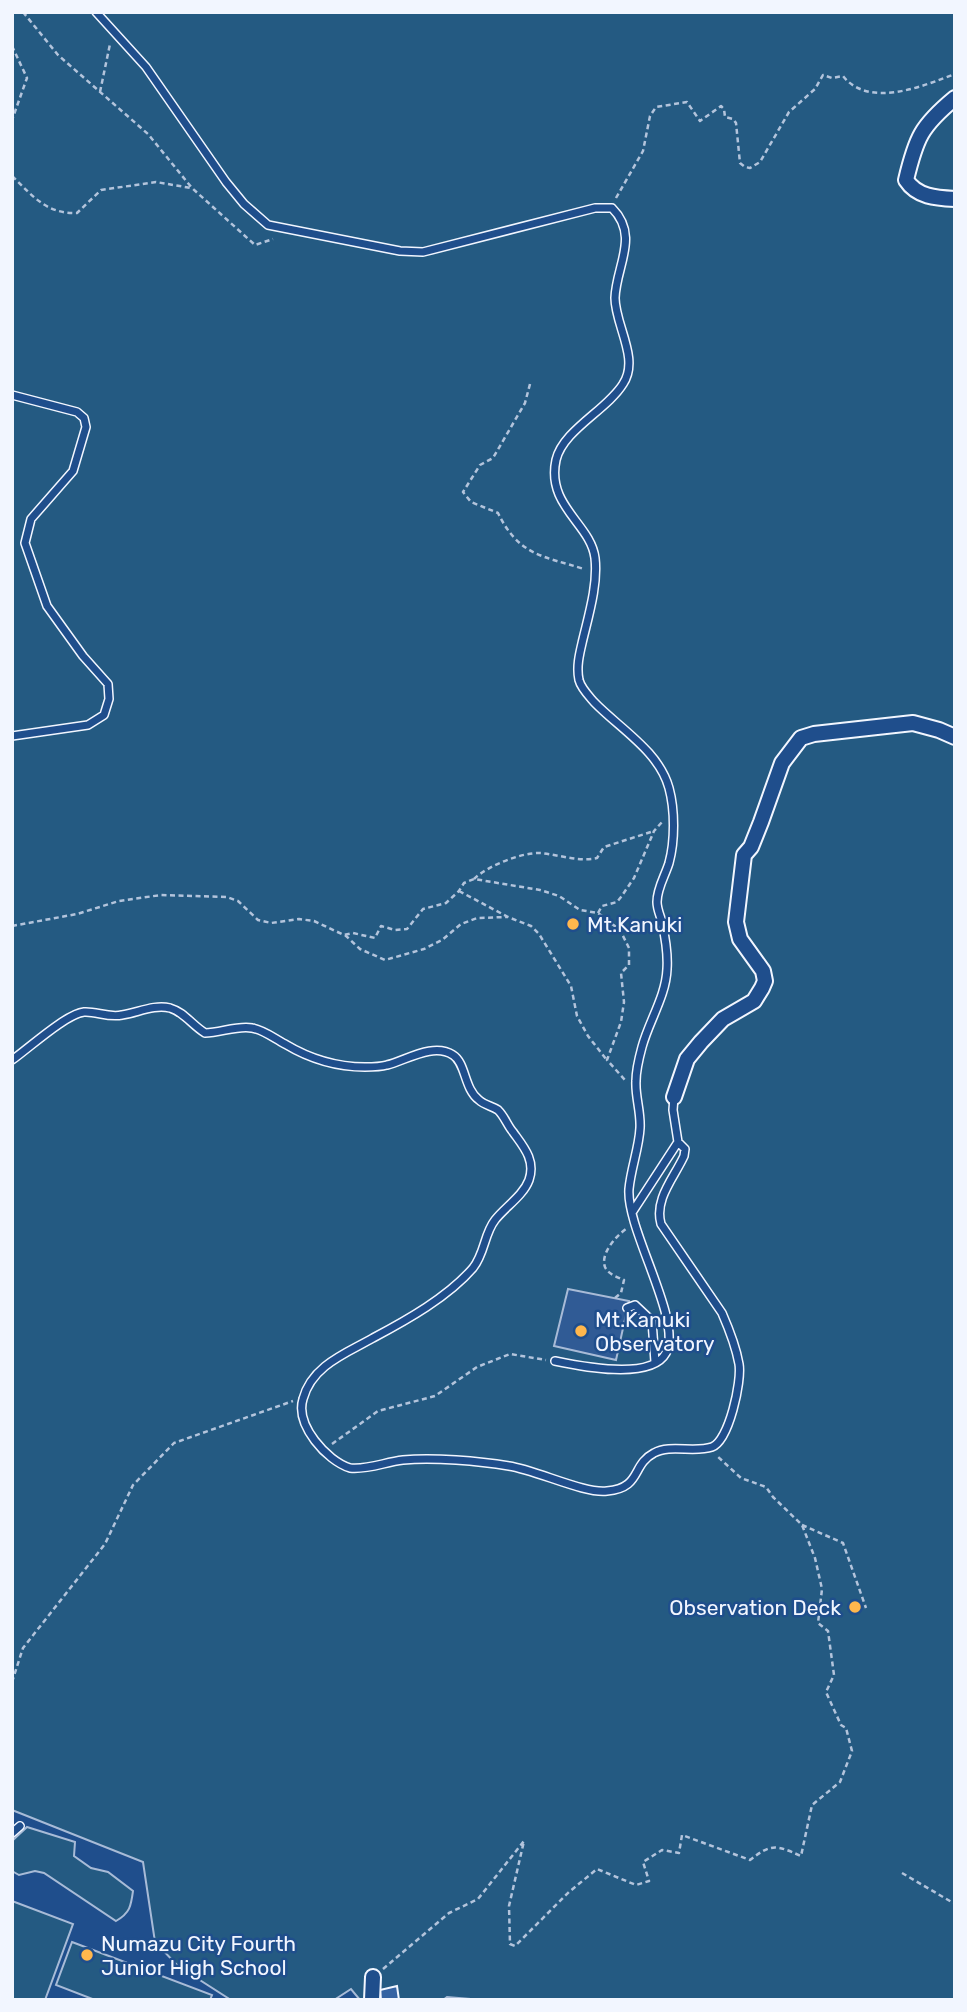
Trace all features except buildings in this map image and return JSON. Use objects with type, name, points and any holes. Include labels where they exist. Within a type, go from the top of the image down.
[{"type":"street","points":[[955,98],[936,114],[915,142],[906,180],[911,188],[927,197],[955,199]]},
{"type":"street","points":[[674,1097],[687,1059],[723,1019],[754,1001],[765,981],[763,971],[740,939],[736,922],[739,885],[744,855],[751,847],[782,763],[793,748],[801,738],[814,734],[914,723],[955,737]]},
{"type":"street","points":[[372,2000],[373,1977]]},
{"type":"lane","points":[[96,12],[146,67],[226,182],[244,204],[268,225],[423,252],[595,208],[612,208],[621,216],[626,244],[615,296],[628,362],[627,375],[624,383],[611,398],[565,443],[555,464],[556,487],[563,503],[595,554],[596,572],[578,663],[579,680],[583,690],[604,712],[648,752],[669,787],[673,812],[671,855],[659,890],[657,905],[663,925],[667,970],[662,992],[642,1045],[636,1083],[640,1130],[629,1188],[636,1230],[657,1287],[668,1331],[665,1355],[643,1367],[611,1369],[555,1361]]},
{"type":"lane","points":[[12,395],[77,412],[84,418],[86,427],[73,471],[31,519],[25,543],[47,606],[83,656],[108,684],[109,699],[104,715],[96,722],[12,736]]},
{"type":"lane","points":[[12,1060],[71,1015],[86,1012],[119,1016],[159,1007],[183,1014],[205,1033],[250,1027],[322,1062],[354,1067],[378,1066],[416,1054],[435,1052],[448,1053],[458,1060],[469,1090],[479,1100],[497,1110],[525,1145],[530,1159],[529,1180],[488,1230],[482,1251],[473,1268],[432,1302],[329,1363],[314,1378],[303,1398],[302,1410],[309,1430],[324,1450],[342,1466],[350,1468],[402,1460],[426,1460],[509,1466],[605,1492],[625,1487],[636,1478],[642,1464],[656,1451],[709,1448],[718,1444],[724,1434],[736,1395],[740,1367],[729,1329],[722,1313],[661,1224],[658,1214],[660,1203],[684,1156],[684,1149],[678,1142],[673,1110],[674,1097]]},
{"type":"lane","points":[[633,1211],[678,1142]]},
{"type":"lane","points":[[627,1308],[635,1305],[652,1321],[655,1362]]},
{"type":"lane","points":[[12,1833],[20,1826]]},
{"type":"path","points":[[23,12],[58,55],[148,134],[192,188],[255,245],[296,230]]},
{"type":"path","points":[[100,92],[113,31]]},
{"type":"path","points":[[12,46],[27,79],[12,120]]},
{"type":"path","points":[[612,208],[643,151],[650,116],[656,107],[687,102],[700,121],[721,106],[725,117],[736,123],[740,163],[750,167],[760,162],[789,112],[815,89],[823,75],[832,78],[844,76],[853,87],[877,92],[904,91],[955,74]]},
{"type":"path","points":[[12,176],[45,207],[62,214],[77,214],[101,190],[156,182],[192,188]]},
{"type":"path","points":[[530,384],[525,403],[493,458],[480,465],[463,492],[471,502],[498,513],[503,524],[527,551],[596,572]]},
{"type":"path","points":[[598,913],[602,906],[617,902],[621,897],[634,878],[654,831],[673,812]]},
{"type":"path","points":[[344,935],[353,933],[375,939],[381,926],[385,925],[395,930],[404,930],[412,926],[423,909],[446,903],[464,883],[474,879],[482,871],[526,855],[538,853],[578,859],[597,858],[604,847],[654,831]]},
{"type":"path","points":[[474,879],[540,890],[559,896],[580,910],[598,913],[621,930],[629,948],[630,958],[629,965],[621,973],[624,1002],[621,1022],[607,1060]]},
{"type":"path","points":[[459,891],[508,918],[531,926],[539,934],[571,986],[577,1016],[594,1046],[623,1079],[636,1083]]},
{"type":"path","points":[[12,926],[77,914],[119,901],[161,895],[227,897],[239,901],[258,919],[271,923],[299,919],[314,921],[344,935],[360,949],[385,960],[424,949],[442,940],[461,924],[477,918],[508,918]]},
{"type":"path","points":[[615,1298],[621,1293],[624,1280],[605,1269],[606,1256],[615,1238],[625,1229],[636,1230]]},
{"type":"path","points":[[324,1450],[378,1411],[435,1396],[488,1362],[510,1354],[555,1361]]},
{"type":"path","points":[[12,1682],[23,1648],[105,1544],[133,1485],[174,1443],[303,1398]]},
{"type":"path","points":[[709,1448],[741,1478],[766,1487],[802,1525],[843,1543],[866,1608]]},
{"type":"path","points":[[373,1977],[449,1913],[478,1899],[524,1841],[509,1906],[510,1944],[515,1946],[569,1892],[597,1869],[636,1885],[649,1881],[643,1862],[662,1850],[679,1853],[682,1835],[750,1860],[766,1847],[782,1848],[801,1856],[812,1805],[840,1782],[852,1751],[846,1728],[841,1725],[826,1692],[834,1675],[828,1631],[818,1623],[821,1589],[817,1568],[802,1525]]},
{"type":"path","points":[[902,1873],[955,1904]]},
{"type":"shaded area","points":[[12,12],[955,12],[955,2000],[483,2000],[447,1997],[443,2000],[360,2000],[351,1989],[334,2000],[231,2000],[178,1966],[155,1942],[143,1862],[12,1810]]},
{"type":"shaded area","points":[[568,1289],[629,1301],[616,1360],[554,1346]]},
{"type":"shaded area","points":[[27,1827],[75,1842],[74,1856],[91,1868],[108,1872],[133,1891],[127,1912],[116,1921],[44,1873],[35,1871],[19,1875],[12,1871],[12,1841]]},
{"type":"shaded area","points":[[12,1901],[73,1924],[45,2000],[12,2000]]},
{"type":"shaded area","points":[[72,1942],[212,1995],[210,2000],[95,2000],[56,1985]]},
{"type":"place","name":"Mt.Kanuki","points":[[573,924]]},
{"type":"place","name":"Mt.Kanuki Observatory","points":[[581,1331]]},
{"type":"place","name":"Observation Deck","points":[[855,1607]]},
{"type":"place","name":"Numazu City Fourth Junior High School","points":[[87,1955]]}]
